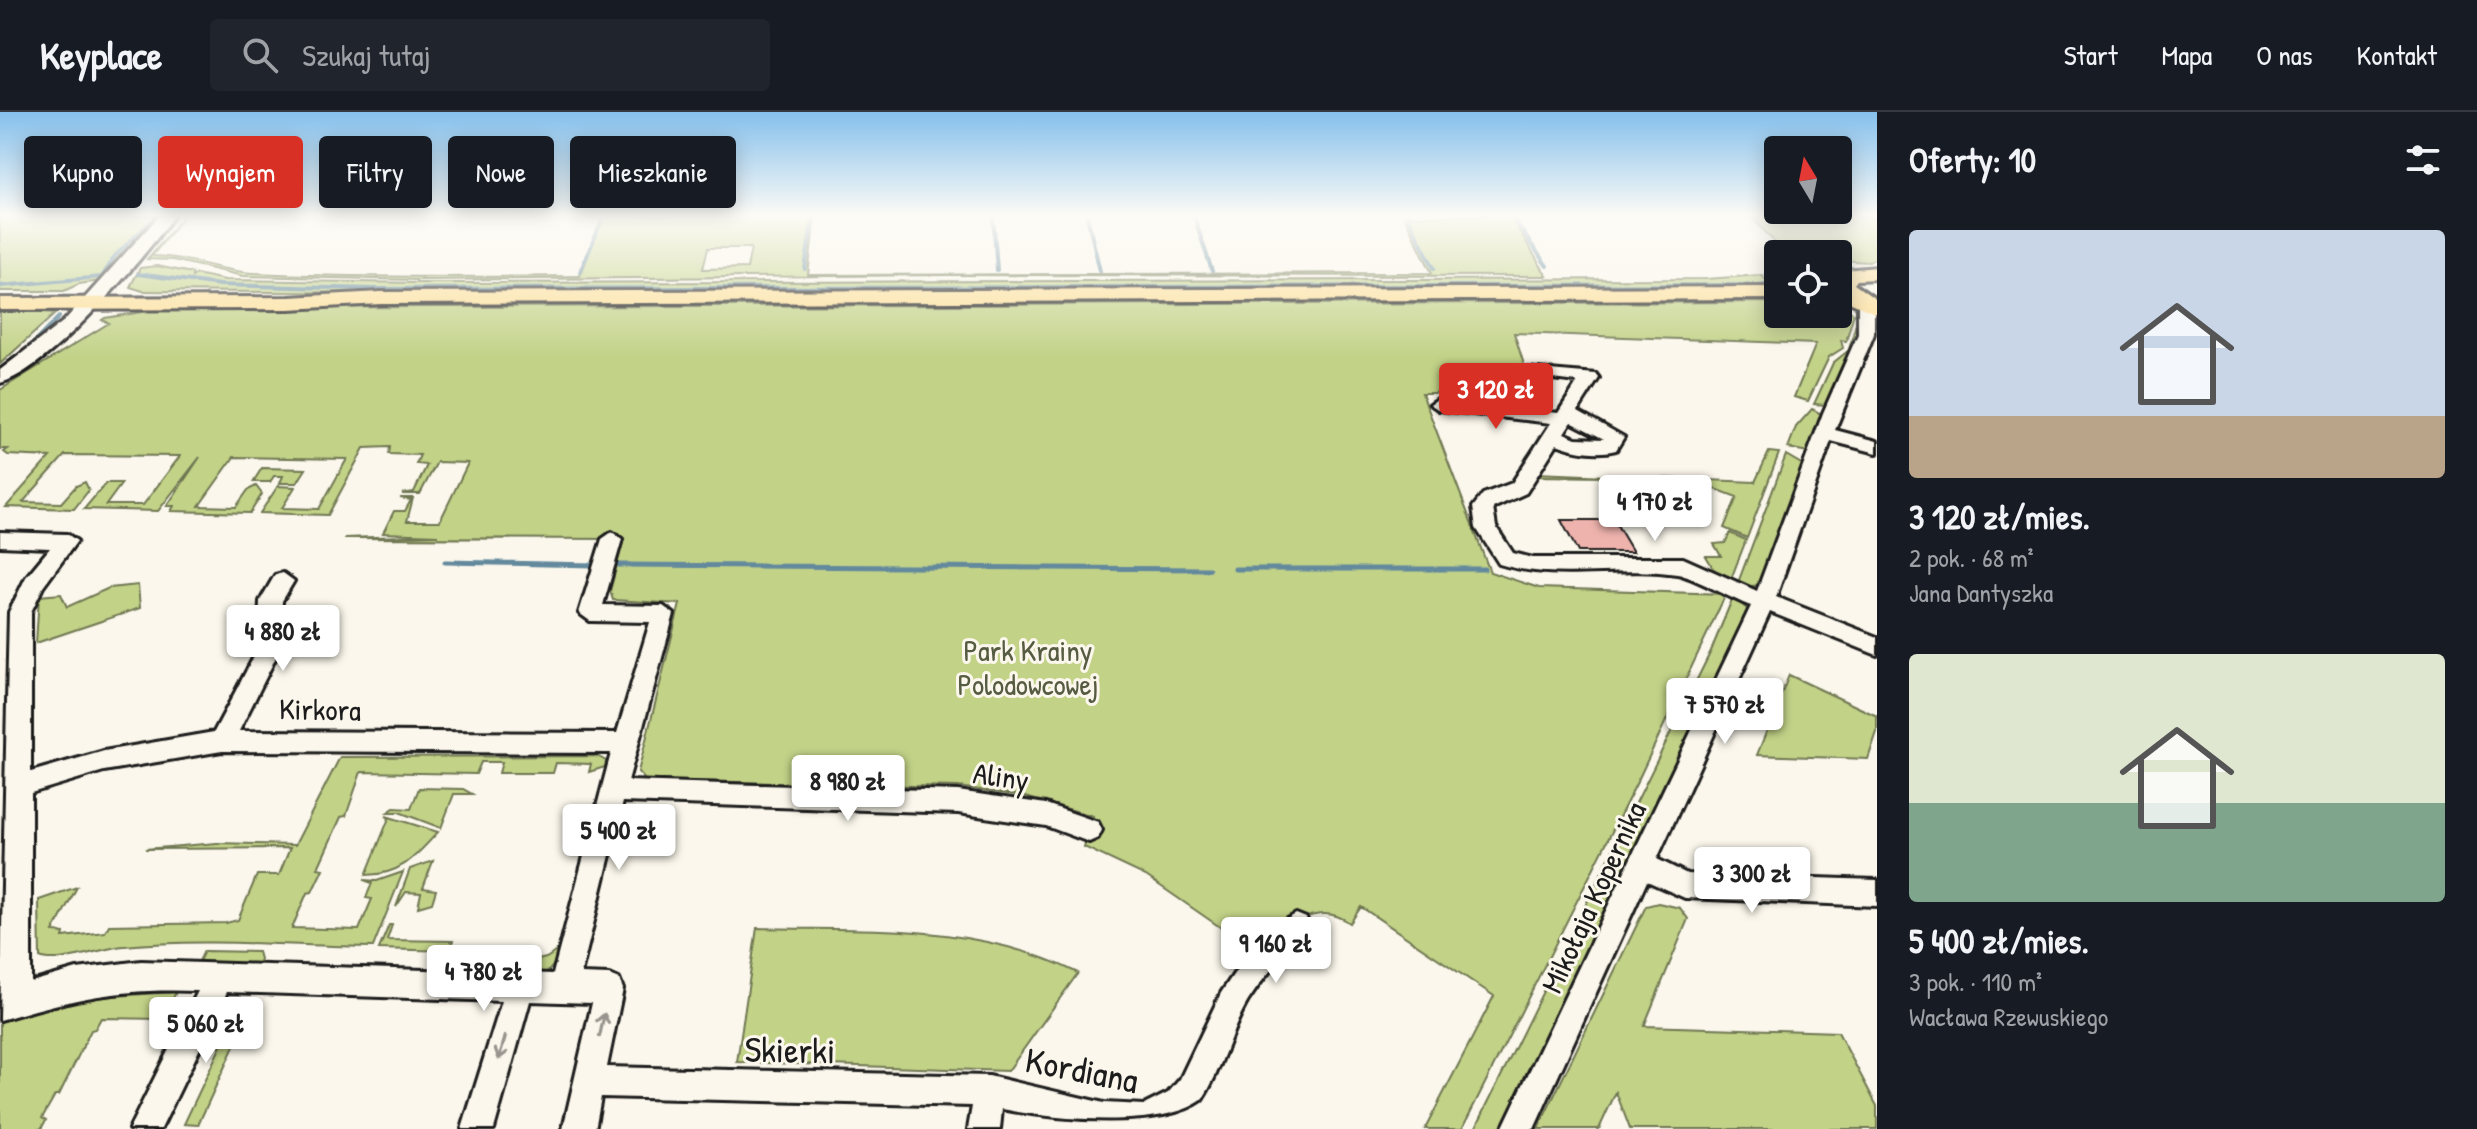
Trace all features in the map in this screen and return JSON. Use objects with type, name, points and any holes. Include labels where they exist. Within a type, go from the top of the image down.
[{"type":"main road","name":"Mikołaja Kopernika","points":[[1853,296],[1851,274],[1877,273]]},
{"type":"main road","points":[[0,294],[289,303],[381,298],[1764,293]]},
{"type":"main road","points":[[0,304],[105,299]]},
{"type":"street","points":[[0,378],[50,344],[105,299],[129,263]]},
{"type":"street","name":"Mikołaja Kopernika","points":[[1518,1129],[1644,866],[1764,601],[1825,433],[1869,343],[1853,296]]},
{"type":"street","points":[[1532,372],[1590,378],[1519,488],[1490,499],[1483,507],[1486,528],[1506,559],[1533,566],[1683,566],[1731,591],[1877,646]]},
{"type":"street","points":[[1439,404],[1547,415],[1561,423]]},
{"type":"street","points":[[1825,433],[1877,447]]},
{"type":"street","points":[[0,539],[67,541],[34,583],[20,612],[19,786],[9,1003],[77,983],[141,975],[609,989],[579,1129]]},
{"type":"street","points":[[563,988],[626,743],[663,614],[590,613],[612,539]]},
{"type":"street","points":[[222,741],[269,649],[271,601],[283,581]]},
{"type":"street","name":"Kirkora","points":[[19,786],[104,761],[222,741],[626,743]]},
{"type":"street","name":"Aliny","points":[[614,791],[958,802],[1046,815],[1089,830]]},
{"type":"street","points":[[1644,866],[1685,886],[1877,893]]},
{"type":"street","name":"Kordiana","points":[[989,1091],[1032,1098],[1119,1121],[1151,1120],[1174,1109],[1193,1092],[1225,1015],[1252,973],[1273,945],[1296,927]]},
{"type":"street","points":[[145,1129],[219,978]]},
{"type":"street","points":[[478,1129],[520,987]]},
{"type":"street","name":"Skierki","points":[[590,1082],[989,1091]]},
{"type":"street","points":[[984,1129],[989,1091]]},
{"type":"green space","points":[[0,263],[122,263],[108,280],[79,284],[64,291],[0,291]]},
{"type":"green space","points":[[188,263],[254,273],[580,276],[585,263],[704,263],[703,269],[747,268],[748,263],[809,263],[808,275],[1432,273],[1427,263],[1539,263],[1547,276],[948,275],[418,280],[243,276]]},
{"type":"green space","points":[[157,266],[192,273],[192,277],[196,274],[225,280],[418,283],[1706,279],[1761,275],[1764,288],[393,293],[143,291],[130,287],[140,268]]},
{"type":"green space","points":[[1764,297],[1764,300],[295,305],[358,302]]},
{"type":"green space","name":"Park Krainy Polodowcowej","points":[[1764,302],[1764,328],[1850,328],[1846,341],[1841,340],[1843,348],[1829,357],[1808,401],[1794,397],[1816,344],[1514,333],[1527,374],[1514,377],[1516,389],[1449,384],[1435,393],[1422,393],[1490,572],[1539,588],[1726,594],[1639,778],[1462,1129],[1425,1129],[1494,996],[1361,907],[1350,923],[1324,914],[1300,920],[1259,954],[1146,876],[1084,847],[1093,816],[1022,796],[958,787],[645,780],[638,772],[680,604],[613,600],[610,591],[624,539],[344,538],[438,535],[383,533],[394,511],[405,511],[411,500],[400,498],[413,498],[407,521],[440,521],[468,463],[437,462],[420,494],[402,494],[414,492],[427,465],[416,464],[420,455],[389,454],[390,447],[364,448],[328,515],[260,513],[278,486],[295,487],[282,508],[319,509],[347,459],[234,457],[199,506],[236,507],[248,490],[256,486],[262,494],[250,513],[171,511],[174,506],[167,506],[200,457],[158,511],[84,509],[106,483],[122,483],[106,505],[143,505],[180,456],[65,455],[23,502],[61,503],[76,486],[85,482],[89,490],[74,509],[6,507],[50,457],[8,455],[4,452],[8,449],[0,449],[0,390],[109,323],[102,320],[105,318],[167,308]]},
{"type":"green space","points":[[0,309],[56,313],[0,364]]},
{"type":"green space","points":[[1858,315],[1862,316],[1857,336],[1827,405],[1814,404],[1833,363],[1849,350]]},
{"type":"green space","points":[[1812,409],[1823,415],[1808,452],[1788,448],[1796,427]]},
{"type":"green space","points":[[1769,452],[1779,453],[1747,538],[1724,528],[1737,497],[1708,486],[1700,489],[1680,481],[1676,488],[1657,481],[1654,484],[1633,478],[1627,489],[1642,496],[1640,501],[1617,501],[1603,477],[1538,476],[1529,491],[1522,488],[1536,473],[1755,482]]},
{"type":"green space","points":[[1786,455],[1803,465],[1760,585],[1736,588]]},
{"type":"green space","points":[[262,468],[306,469],[297,483],[280,483],[283,476],[274,476],[270,482],[253,482]]},
{"type":"green space","points":[[1730,533],[1746,540],[1729,584],[1721,581],[1706,556],[1721,556],[1714,544],[1725,543]]},
{"type":"green space","points":[[138,585],[140,608],[36,643],[39,596],[61,594],[67,607],[109,588]]},
{"type":"green space","points":[[1733,597],[1747,609],[1747,615],[1502,1129],[1475,1129],[1711,651]]},
{"type":"green space","points":[[1789,675],[1877,716],[1877,732],[1868,759],[1757,755]]},
{"type":"green space","points":[[597,756],[606,761],[605,767],[589,772],[591,764],[556,763],[553,773],[499,773],[502,762],[481,762],[476,774],[361,772],[346,816],[341,817],[318,868],[323,869],[312,892],[307,893],[292,928],[359,930],[372,899],[366,898],[372,883],[364,880],[377,881],[403,872],[373,947],[186,943],[124,946],[69,958],[40,957],[39,900],[77,887],[53,932],[64,933],[63,937],[105,932],[109,925],[226,923],[238,920],[257,875],[279,875],[290,848],[145,849],[217,843],[295,845],[340,757]]},
{"type":"green space","points":[[419,788],[463,789],[472,794],[454,794],[441,828],[399,812],[388,812],[394,808],[411,809]]},
{"type":"green space","points":[[386,816],[438,832],[415,856],[398,868],[366,875],[389,818]]},
{"type":"green space","points":[[433,861],[423,888],[436,890],[432,903],[418,907],[421,893],[406,892],[396,907],[410,869]]},
{"type":"green space","points":[[1658,903],[1680,908],[1688,919],[1644,1026],[1838,1032],[1877,1106],[1877,1129],[1630,1129],[1616,1092],[1599,1129],[1538,1129],[1646,906]]},
{"type":"green space","points":[[389,925],[392,925],[387,940],[453,941],[450,951],[379,949]]},
{"type":"green space","points":[[757,928],[881,930],[961,937],[1039,957],[1078,973],[1008,1071],[737,1062]]},
{"type":"green space","points":[[562,946],[547,972],[533,976],[502,975],[510,960],[546,958]]},
{"type":"green space","points":[[204,951],[258,952],[260,959],[256,969],[196,967]]},
{"type":"green space","points":[[176,992],[163,1019],[101,1018],[95,1029],[91,1030],[59,1095],[55,1095],[42,1118],[46,1120],[41,1129],[0,1129],[0,1022],[82,998]]},
{"type":"green space","points":[[234,1018],[247,1018],[198,1125],[184,1124]]},
{"type":"building","points":[[1561,520],[1614,520],[1633,552],[1578,552]]},
{"type":"waterway","points":[[102,277],[110,263]]},
{"type":"waterway","points":[[580,272],[584,263]]},
{"type":"waterway","points":[[805,269],[806,263]]},
{"type":"waterway","points":[[997,263],[997,270]]},
{"type":"waterway","points":[[1098,263],[1100,271]]},
{"type":"waterway","points":[[1210,263],[1212,271]]},
{"type":"waterway","points":[[1432,263],[1434,268]]},
{"type":"waterway","points":[[138,274],[220,285],[373,289],[1764,285]]},
{"type":"waterway","points":[[0,286],[102,277]]},
{"type":"waterway","points":[[23,354],[59,317]]},
{"type":"waterway","points":[[445,562],[594,565]]},
{"type":"waterway","points":[[619,565],[1209,569]]},
{"type":"waterway","points":[[1235,569],[1484,569]]}]
